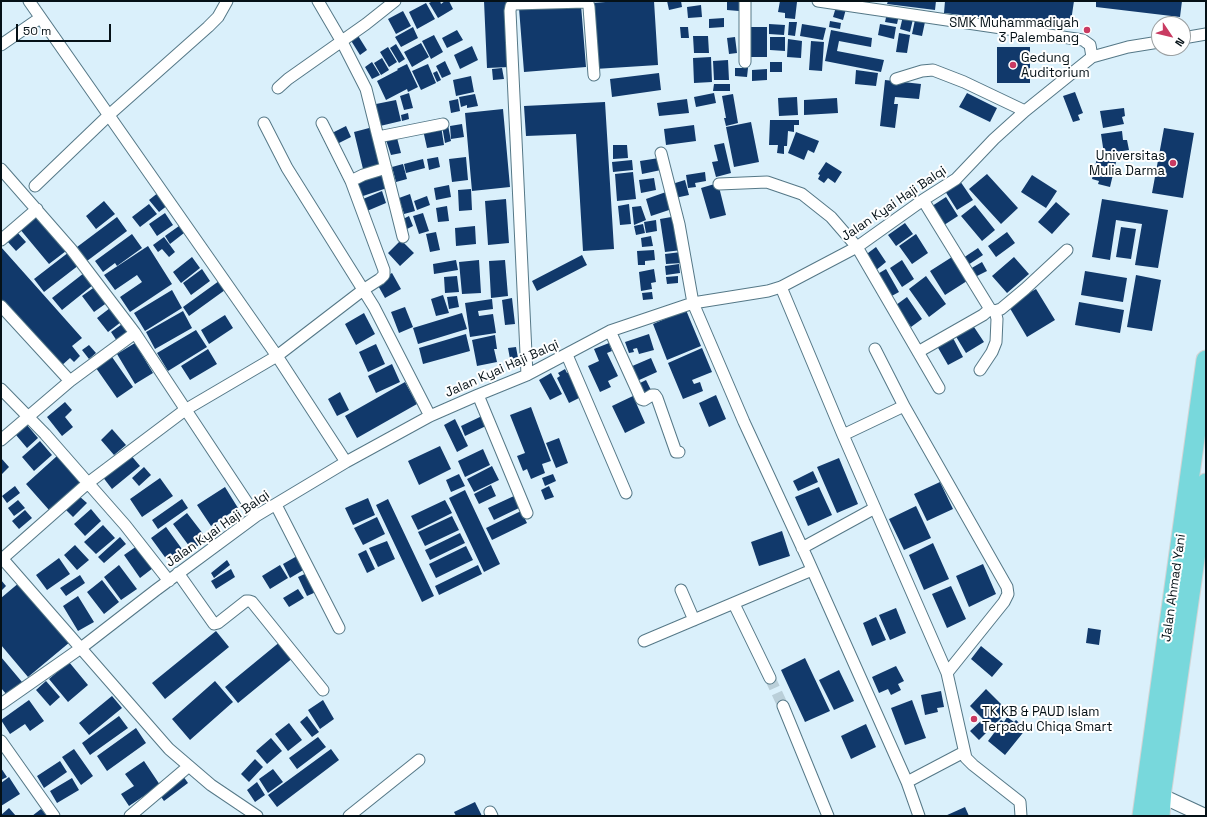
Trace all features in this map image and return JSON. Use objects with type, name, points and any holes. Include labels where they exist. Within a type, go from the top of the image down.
[{"type":"highway","name":"Jalan Ahmad Yani","points":[[1142,816],[1154,794],[1206,360]]},
{"type":"highway","name":"Jalan Ahmad Yani","points":[[1154,794],[1162,789],[1206,483]]},
{"type":"highway","name":"Jalan Ahmad Yani","points":[[1154,794],[1160,816]]},
{"type":"street","points":[[35,186],[109,115],[208,27],[218,17],[227,1]]},
{"type":"street","points":[[318,1],[342,42],[366,89],[403,237]]},
{"type":"street","points":[[278,88],[288,79],[342,42],[395,1]]},
{"type":"street","points":[[745,1],[745,62]]},
{"type":"street","points":[[818,1],[1083,40],[1090,45],[1092,57]]},
{"type":"street","points":[[31,2],[40,18],[276,356],[346,462]]},
{"type":"street","points":[[527,376],[510,11],[511,6],[514,4],[588,3],[594,75]]},
{"type":"street","points":[[1,45],[40,18]]},
{"type":"street","points":[[1191,37],[1206,34]]},
{"type":"street","name":"Jalan Kyai Haji Balqi","points":[[1,704],[82,648],[178,573],[256,516],[346,462],[430,416],[527,376],[610,331],[693,303],[768,291],[857,248],[956,178],[994,139],[1025,111],[1092,57],[1128,47],[1151,43]]},
{"type":"street","points":[[896,79],[922,71],[933,70],[964,82],[1025,111]]},
{"type":"street","points":[[264,123],[287,168],[374,307],[430,416]]},
{"type":"street","points":[[251,814],[211,785],[169,749],[82,648],[1,558],[88,482],[185,410],[276,356],[384,275],[384,270],[351,181],[322,124]]},
{"type":"street","points":[[378,137],[443,124]]},
{"type":"street","points":[[661,153],[679,224],[693,303],[744,422],[907,782],[919,816]]},
{"type":"street","points":[[1,168],[71,249],[135,334],[256,516]]},
{"type":"street","points":[[351,181],[362,175],[386,168]]},
{"type":"street","points":[[719,184],[767,182],[802,194],[831,217],[857,248],[940,388]]},
{"type":"street","points":[[923,200],[993,310],[997,319],[996,342],[992,352],[980,370]]},
{"type":"street","points":[[1,240],[37,209]]},
{"type":"street","points":[[918,352],[983,315],[993,310],[1001,309],[1025,289],[1066,250]]},
{"type":"street","points":[[781,286],[843,435],[947,673],[964,752],[969,762],[1020,802],[1021,816]]},
{"type":"street","points":[[1,306],[70,381]]},
{"type":"street","points":[[610,331],[641,399],[644,400],[652,395],[657,398],[676,452],[679,452]]},
{"type":"street","points":[[1,440],[70,381],[135,334]]},
{"type":"street","points":[[875,349],[904,406],[1007,587],[1008,594],[1004,602],[947,673]]},
{"type":"street","points":[[567,355],[626,493]]},
{"type":"street","points":[[1,389],[29,417],[88,482],[125,525],[169,581]]},
{"type":"street","points":[[478,395],[528,513]]},
{"type":"street","points":[[843,435],[904,406]]},
{"type":"street","points":[[276,505],[339,628]]},
{"type":"street","points":[[802,548],[875,508]]},
{"type":"street","points":[[644,641],[812,570]]},
{"type":"street","points":[[178,573],[214,624],[218,623],[246,601],[249,600],[252,602],[323,690]]},
{"type":"street","points":[[681,590],[694,620]]},
{"type":"street","points":[[734,604],[770,678]]},
{"type":"street","points":[[783,706],[828,816]]},
{"type":"street","points":[[1,741],[54,816]]},
{"type":"street","points":[[907,782],[964,752]]},
{"type":"street","points":[[349,816],[419,760]]},
{"type":"street","points":[[130,816],[189,766]]},
{"type":"street","points":[[1154,794],[1205,816]]},
{"type":"building","points":[[433,1],[440,1],[441,4],[445,1],[449,1],[453,9],[438,18],[429,3]]},
{"type":"building","points":[[484,1],[519,1],[507,3],[510,67],[487,68]]},
{"type":"building","points":[[654,1],[658,65],[595,69],[591,3]]},
{"type":"building","points":[[667,1],[681,1],[682,7],[669,10]]},
{"type":"building","points":[[727,1],[740,1],[739,11],[727,10]]},
{"type":"building","points":[[780,1],[797,2],[795,19],[785,18],[785,13],[778,12]]},
{"type":"building","points":[[888,1],[936,1],[935,10],[887,4]]},
{"type":"building","points":[[945,1],[1074,1],[1070,28],[944,13]]},
{"type":"building","points":[[1096,1],[1182,1],[1180,16],[1096,7]]},
{"type":"building","points":[[426,3],[435,19],[417,29],[409,12]]},
{"type":"building","points":[[581,5],[586,67],[524,72],[519,8]]},
{"type":"building","points":[[701,5],[702,17],[688,18],[687,7]]},
{"type":"building","points":[[836,7],[846,9],[843,20],[833,17]]},
{"type":"building","points":[[403,11],[411,26],[396,34],[388,19]]},
{"type":"building","points":[[887,13],[899,15],[897,24],[885,22]]},
{"type":"building","points":[[903,16],[913,19],[910,32],[900,29]]},
{"type":"building","points":[[724,18],[724,27],[709,28],[709,19]]},
{"type":"building","points":[[915,20],[925,22],[922,36],[912,34]]},
{"type":"building","points":[[830,21],[841,23],[840,29],[829,27]]},
{"type":"building","points":[[789,22],[797,22],[795,36],[788,35]]},
{"type":"building","points":[[769,24],[785,25],[784,35],[769,34]]},
{"type":"building","points":[[802,24],[826,28],[823,40],[800,36]]},
{"type":"building","points":[[880,24],[896,27],[894,39],[878,35]]},
{"type":"building","points":[[413,27],[418,38],[401,47],[395,37]]},
{"type":"building","points":[[680,27],[688,27],[689,38],[681,38]]},
{"type":"building","points":[[749,27],[767,27],[767,57],[749,57]]},
{"type":"building","points":[[457,30],[463,40],[447,48],[442,38]]},
{"type":"building","points":[[831,30],[872,38],[871,47],[839,41],[837,51],[884,60],[881,72],[825,61]]},
{"type":"building","points":[[899,33],[910,35],[907,53],[896,52]]},
{"type":"building","points":[[357,34],[367,50],[360,55],[350,39]]},
{"type":"building","points":[[434,35],[443,52],[431,59],[422,41]]},
{"type":"building","points":[[693,36],[708,36],[709,53],[694,53]]},
{"type":"building","points":[[735,37],[737,53],[729,54],[727,38]]},
{"type":"building","points":[[770,37],[785,37],[785,51],[770,50]]},
{"type":"building","points":[[788,39],[802,41],[801,58],[787,57]]},
{"type":"building","points":[[811,41],[824,42],[822,71],[809,70]]},
{"type":"building","points":[[421,43],[429,57],[412,67],[404,52]]},
{"type":"building","points":[[396,44],[405,59],[399,63],[390,48]]},
{"type":"building","points":[[472,46],[478,60],[460,69],[454,55]]},
{"type":"building","points":[[388,47],[397,62],[389,67],[380,52]]},
{"type":"building","name":"Gedung Auditorium","points":[[997,47],[1030,47],[1030,83],[997,83]]},
{"type":"building","points":[[711,57],[712,82],[694,83],[693,58]]},
{"type":"building","points":[[382,58],[389,70],[381,75],[374,63]]},
{"type":"building","points":[[728,60],[729,80],[714,80],[713,61]]},
{"type":"building","points":[[445,61],[451,74],[442,78],[436,66]]},
{"type":"building","points":[[372,62],[380,75],[372,79],[365,67]]},
{"type":"building","points":[[770,62],[782,62],[782,72],[770,72]]},
{"type":"building","points":[[407,64],[418,87],[408,92],[407,89],[386,100],[377,81]]},
{"type":"building","points":[[428,64],[436,83],[421,90],[412,71]]},
{"type":"building","points":[[502,68],[504,79],[493,80],[492,69]]},
{"type":"building","points":[[735,68],[748,68],[747,77],[735,76]]},
{"type":"building","points":[[767,69],[767,80],[752,81],[752,70]]},
{"type":"building","points":[[856,70],[878,73],[876,86],[855,84]]},
{"type":"building","points":[[437,71],[441,80],[437,82],[433,73]]},
{"type":"building","points":[[659,73],[661,90],[612,97],[610,79]]},
{"type":"building","points":[[471,76],[474,92],[456,96],[453,80]]},
{"type":"building","points":[[885,80],[921,84],[919,99],[895,97],[894,104],[898,104],[895,128],[880,126]]},
{"type":"building","points":[[714,84],[730,84],[730,91],[713,91]]},
{"type":"building","points":[[1075,92],[1083,113],[1078,115],[1080,120],[1073,122],[1063,96]]},
{"type":"building","points":[[409,93],[413,108],[404,110],[400,96]]},
{"type":"building","points":[[714,93],[716,103],[696,107],[694,97]]},
{"type":"building","points":[[967,93],[997,108],[990,122],[959,107]]},
{"type":"building","points":[[475,94],[478,106],[467,108],[467,105],[461,107],[459,97]]},
{"type":"building","points":[[733,94],[738,123],[726,126],[722,96]]},
{"type":"building","points":[[797,97],[798,115],[779,116],[778,98]]},
{"type":"building","points":[[837,98],[838,113],[804,115],[804,100]]},
{"type":"building","points":[[458,99],[460,111],[451,113],[449,101]]},
{"type":"building","points":[[687,99],[689,113],[659,116],[657,103]]},
{"type":"building","points":[[396,100],[401,121],[380,126],[376,104]]},
{"type":"building","points":[[605,102],[614,249],[583,251],[576,134],[526,136],[524,106]]},
{"type":"building","points":[[1124,108],[1125,116],[1122,117],[1124,124],[1103,128],[1100,111]]},
{"type":"building","points":[[503,109],[510,187],[472,191],[465,113]]},
{"type":"building","points":[[408,113],[409,119],[402,121],[401,115]]},
{"type":"building","points":[[770,120],[799,120],[799,125],[794,125],[794,132],[788,131],[787,146],[784,146],[784,154],[777,153],[778,145],[769,145]]},
{"type":"building","points":[[751,122],[759,162],[734,167],[726,127]]},
{"type":"building","points":[[462,124],[464,137],[451,139],[450,126]]},
{"type":"building","points":[[448,125],[451,141],[445,143],[442,126]]},
{"type":"building","points":[[694,125],[696,141],[666,145],[664,129]]},
{"type":"building","points":[[346,126],[351,137],[337,144],[332,133]]},
{"type":"building","points":[[441,126],[444,145],[427,148],[423,130]]},
{"type":"building","points":[[373,127],[382,164],[363,169],[354,132]]},
{"type":"building","name":"Universitas Mulia Darma","points":[[1164,128],[1194,133],[1183,198],[1152,193]]},
{"type":"building","points":[[1122,131],[1123,140],[1127,140],[1129,150],[1104,154],[1101,134]]},
{"type":"building","points":[[796,132],[819,141],[814,153],[808,150],[804,160],[788,153]]},
{"type":"building","points":[[396,134],[401,153],[391,155],[385,137]]},
{"type":"building","points":[[724,143],[731,173],[716,177],[712,162],[718,161],[714,145]]},
{"type":"building","points":[[613,145],[627,145],[628,158],[613,159]]},
{"type":"building","points":[[438,157],[440,167],[429,170],[427,159]]},
{"type":"building","points":[[466,157],[468,180],[452,182],[449,159]]},
{"type":"building","points":[[659,158],[661,170],[642,174],[640,161]]},
{"type":"building","points":[[1097,158],[1116,162],[1110,187],[1098,184],[1099,181],[1092,179]]},
{"type":"building","points":[[423,159],[425,168],[406,173],[404,164]]},
{"type":"building","points":[[632,160],[633,170],[613,172],[612,162]]},
{"type":"building","points":[[826,162],[842,172],[835,183],[828,178],[824,183],[818,179],[820,175],[818,174]]},
{"type":"building","points":[[403,164],[407,179],[396,182],[392,167]]},
{"type":"building","points":[[381,171],[387,188],[360,197],[354,181]]},
{"type":"building","points":[[633,172],[636,199],[617,201],[615,174]]},
{"type":"building","points":[[705,172],[706,181],[695,183],[696,187],[688,188],[686,175]]},
{"type":"building","points":[[987,174],[1018,208],[1001,224],[969,189]]},
{"type":"building","points":[[1032,175],[1057,191],[1046,208],[1021,192]]},
{"type":"building","points":[[654,178],[656,190],[641,193],[639,180]]},
{"type":"building","points":[[685,180],[689,195],[675,198],[672,184]]},
{"type":"building","points":[[960,181],[973,200],[957,210],[945,191]]},
{"type":"building","points":[[718,183],[726,215],[710,219],[701,188]]},
{"type":"building","points":[[449,185],[451,197],[436,200],[434,188]]},
{"type":"building","points":[[471,189],[472,210],[459,211],[458,190]]},
{"type":"building","points":[[382,191],[386,203],[367,211],[363,199]]},
{"type":"building","points":[[159,192],[168,205],[159,212],[149,200]]},
{"type":"building","points":[[666,192],[672,209],[651,216],[646,199]]},
{"type":"building","points":[[410,194],[415,211],[404,214],[399,198]]},
{"type":"building","points":[[427,196],[430,205],[417,210],[414,201]]},
{"type":"building","points":[[946,197],[958,216],[941,227],[929,208]]},
{"type":"building","points":[[506,199],[509,243],[488,245],[485,201]]},
{"type":"building","points":[[1102,199],[1168,210],[1158,268],[1135,265],[1142,224],[1116,220],[1110,260],[1092,257]]},
{"type":"building","points":[[104,201],[115,214],[96,229],[86,216]]},
{"type":"building","points":[[1056,202],[1070,214],[1052,234],[1038,222]]},
{"type":"building","points":[[149,204],[157,214],[140,227],[132,217]]},
{"type":"building","points":[[629,204],[631,224],[620,225],[618,206]]},
{"type":"building","points":[[975,205],[995,230],[982,241],[961,216]]},
{"type":"building","points":[[447,206],[449,221],[438,222],[436,208]]},
{"type":"building","points":[[641,206],[646,220],[634,225],[632,207]]},
{"type":"building","points":[[165,213],[173,225],[157,236],[149,224]]},
{"type":"building","points":[[423,213],[429,231],[419,234],[413,216]]},
{"type":"building","points":[[36,214],[66,251],[49,264],[19,228]]},
{"type":"building","points":[[409,216],[413,226],[407,229],[403,219]]},
{"type":"building","points":[[677,216],[682,250],[665,252],[660,219]]},
{"type":"building","points":[[117,217],[127,231],[87,261],[77,247]]},
{"type":"building","points":[[656,220],[657,231],[646,233],[644,222]]},
{"type":"building","points":[[905,223],[913,234],[896,246],[888,235]]},
{"type":"building","points":[[643,224],[645,233],[636,235],[634,226]]},
{"type":"building","points":[[179,226],[184,233],[170,244],[165,236]]},
{"type":"building","points":[[475,226],[476,244],[456,246],[455,228]]},
{"type":"building","points":[[1121,227],[1136,229],[1131,259],[1116,257]]},
{"type":"building","points":[[17,232],[26,242],[16,251],[7,241]]},
{"type":"building","points":[[436,232],[440,250],[430,252],[426,234]]},
{"type":"building","points":[[1007,232],[1015,243],[996,257],[988,246]]},
{"type":"building","points":[[132,234],[142,248],[117,266],[115,263],[103,272],[95,261]]},
{"type":"building","points":[[916,234],[928,253],[912,264],[899,246]]},
{"type":"building","points":[[651,236],[653,246],[642,247],[641,238]]},
{"type":"building","points":[[164,237],[175,252],[169,257],[162,249],[158,252],[153,245]]},
{"type":"building","points":[[401,240],[414,253],[400,266],[388,253]]},
{"type":"building","points":[[148,246],[172,284],[130,312],[120,297],[142,282],[137,275],[115,290],[104,275]]},
{"type":"building","points":[[1,247],[82,338],[72,346],[80,356],[74,362],[70,358],[60,367],[1,300]]},
{"type":"building","points":[[876,247],[886,262],[875,271],[864,256]]},
{"type":"building","points":[[978,248],[983,255],[965,267],[960,260]]},
{"type":"building","points":[[654,250],[655,260],[645,261],[645,265],[638,265],[637,251]]},
{"type":"building","points":[[69,252],[79,265],[44,292],[34,279]]},
{"type":"building","points":[[681,252],[682,263],[666,264],[665,254]]},
{"type":"building","points":[[582,255],[587,265],[537,291],[532,281]]},
{"type":"building","points":[[192,257],[200,268],[181,283],[173,272]]},
{"type":"building","points":[[952,257],[967,281],[945,295],[930,271]]},
{"type":"building","points":[[1014,257],[1029,274],[1007,293],[992,276]]},
{"type":"building","points":[[456,260],[458,270],[434,274],[433,264]]},
{"type":"building","points":[[479,260],[481,293],[462,294],[459,262]]},
{"type":"building","points":[[505,260],[508,296],[491,298],[489,261]]},
{"type":"building","points":[[902,260],[914,279],[902,287],[890,268]]},
{"type":"building","points":[[982,262],[987,271],[975,277],[970,269]]},
{"type":"building","points":[[679,264],[680,273],[666,275],[665,266]]},
{"type":"building","points":[[202,269],[210,281],[191,295],[183,283]]},
{"type":"building","points":[[654,269],[656,282],[651,283],[652,289],[641,291],[639,272]]},
{"type":"building","points":[[886,269],[899,292],[888,298],[876,275]]},
{"type":"building","points":[[1085,271],[1127,278],[1123,302],[1081,295]]},
{"type":"building","points":[[84,273],[93,285],[62,310],[52,298]]},
{"type":"building","points":[[392,273],[401,289],[385,298],[376,282]]},
{"type":"building","points":[[1136,275],[1161,280],[1152,331],[1127,327]]},
{"type":"building","points":[[457,276],[459,292],[445,293],[444,277]]},
{"type":"building","points":[[678,276],[678,283],[667,284],[666,277]]},
{"type":"building","points":[[926,276],[946,304],[929,317],[909,289]]},
{"type":"building","points":[[219,281],[225,290],[189,316],[183,307]]},
{"type":"building","points":[[96,286],[108,302],[94,312],[82,296]]},
{"type":"building","points":[[1036,289],[1055,320],[1027,337],[1008,305]]},
{"type":"building","points":[[172,290],[182,308],[145,331],[134,313]]},
{"type":"building","points":[[652,292],[653,299],[643,300],[642,293]]},
{"type":"building","points":[[443,295],[449,313],[436,316],[431,299]]},
{"type":"building","points":[[457,296],[459,307],[449,309],[447,297]]},
{"type":"building","points":[[907,297],[922,319],[911,327],[896,305]]},
{"type":"building","points":[[512,298],[515,324],[505,325],[502,300]]},
{"type":"building","points":[[492,299],[493,309],[478,311],[479,316],[493,314],[496,333],[470,337],[465,303]]},
{"type":"building","points":[[1079,302],[1124,310],[1120,333],[1075,325]]},
{"type":"building","points":[[405,307],[413,327],[399,333],[391,312]]},
{"type":"building","points":[[110,308],[121,322],[108,332],[97,318]]},
{"type":"building","points":[[686,310],[701,346],[667,360],[653,324]]},
{"type":"building","points":[[183,311],[192,328],[155,349],[146,332]]},
{"type":"building","points":[[364,313],[375,334],[356,345],[345,324]]},
{"type":"building","points":[[462,313],[467,329],[418,344],[413,328]]},
{"type":"building","points":[[225,315],[233,328],[209,344],[201,330]]},
{"type":"building","points":[[125,322],[131,330],[117,341],[111,332]]},
{"type":"building","points":[[972,324],[984,342],[966,353],[955,335]]},
{"type":"building","points":[[196,330],[207,347],[168,371],[157,353]]},
{"type":"building","points":[[466,334],[470,351],[423,364],[419,348]]},
{"type":"building","points":[[649,334],[654,350],[639,354],[637,348],[633,349],[634,352],[629,353],[625,342]]},
{"type":"building","points":[[495,335],[497,349],[494,349],[497,362],[477,366],[472,340]]},
{"type":"building","points":[[953,338],[963,357],[948,365],[937,346]]},
{"type":"building","points":[[135,343],[153,373],[135,384],[117,354]]},
{"type":"building","points":[[609,343],[612,351],[607,353],[618,376],[608,381],[611,387],[600,392],[588,366],[599,361],[594,349]]},
{"type":"building","points":[[376,344],[385,364],[368,372],[359,352]]},
{"type":"building","points":[[89,345],[96,353],[89,359],[82,350]]},
{"type":"building","points":[[516,347],[518,358],[510,359],[508,348]]},
{"type":"building","points":[[702,348],[712,372],[692,380],[694,384],[700,382],[703,391],[683,399],[668,363]]},
{"type":"building","points":[[208,349],[217,364],[190,380],[181,366]]},
{"type":"building","points":[[112,357],[133,387],[117,398],[96,368]]},
{"type":"building","points":[[651,358],[657,372],[637,381],[630,367]]},
{"type":"building","points":[[392,364],[400,382],[376,393],[368,376]]},
{"type":"building","points":[[565,369],[567,373],[571,371],[583,396],[569,403],[557,378],[560,376],[558,373]]},
{"type":"building","points":[[551,373],[562,394],[550,400],[539,380]]},
{"type":"building","points":[[646,380],[652,392],[644,396],[638,384]]},
{"type":"building","points":[[405,382],[417,404],[357,438],[345,416]]},
{"type":"building","points":[[340,392],[349,410],[337,416],[328,399]]},
{"type":"building","points":[[716,395],[726,419],[709,427],[699,403]]},
{"type":"building","points":[[633,396],[645,423],[625,433],[612,406]]},
{"type":"building","points":[[65,402],[72,410],[65,417],[73,427],[62,436],[47,417]]},
{"type":"building","points":[[531,407],[551,461],[542,464],[545,473],[531,479],[527,469],[523,471],[517,456],[525,453],[510,415]]},
{"type":"building","points":[[482,416],[486,426],[465,436],[461,426]]},
{"type":"building","points":[[455,419],[468,446],[457,452],[444,425]]},
{"type":"building","points":[[27,425],[38,438],[27,448],[16,435]]},
{"type":"building","points":[[112,429],[126,445],[114,455],[101,440]]},
{"type":"building","points":[[559,438],[568,463],[556,468],[546,443]]},
{"type":"building","points":[[40,441],[52,455],[34,471],[22,457]]},
{"type":"building","points":[[440,446],[451,469],[419,485],[408,461]]},
{"type":"building","points":[[483,449],[490,465],[465,477],[458,461]]},
{"type":"building","points":[[129,453],[140,466],[112,489],[102,476]]},
{"type":"building","points":[[57,456],[80,483],[49,510],[26,484]]},
{"type":"building","points":[[1,458],[9,467],[1,475]]},
{"type":"building","points":[[839,458],[858,504],[837,513],[817,467]]},
{"type":"building","points":[[492,466],[499,480],[474,492],[467,479]]},
{"type":"building","points":[[144,467],[151,475],[139,486],[132,478]]},
{"type":"building","points":[[813,471],[818,482],[798,491],[793,481]]},
{"type":"building","points":[[459,474],[465,486],[451,492],[446,480]]},
{"type":"building","points":[[553,474],[556,481],[545,486],[542,478]]},
{"type":"building","points":[[160,478],[173,496],[142,517],[130,499]]},
{"type":"building","points":[[940,482],[953,509],[927,521],[914,494]]},
{"type":"building","points":[[491,485],[496,496],[479,504],[474,494]]},
{"type":"building","points":[[15,486],[20,493],[7,503],[2,496]]},
{"type":"building","points":[[549,486],[554,497],[545,500],[541,490]]},
{"type":"building","points":[[225,487],[238,508],[211,526],[197,505]]},
{"type":"building","points":[[819,487],[832,515],[808,526],[795,497]]},
{"type":"building","points":[[465,490],[500,564],[484,572],[449,498]]},
{"type":"building","points":[[79,496],[87,503],[73,517],[65,509]]},
{"type":"building","points":[[514,496],[519,508],[494,520],[488,508]]},
{"type":"building","points":[[368,498],[375,515],[353,525],[345,508]]},
{"type":"building","points":[[182,499],[188,508],[158,529],[152,520]]},
{"type":"building","points":[[388,499],[434,596],[422,602],[376,505]]},
{"type":"building","points":[[18,500],[25,508],[14,516],[8,508]]},
{"type":"building","points":[[445,500],[452,513],[418,530],[411,516]]},
{"type":"building","points":[[916,506],[931,538],[904,550],[889,519]]},
{"type":"building","points":[[91,509],[101,521],[85,536],[74,524]]},
{"type":"building","points":[[25,510],[32,518],[19,529],[12,521]]},
{"type":"building","points":[[521,511],[527,523],[492,540],[486,528]]},
{"type":"building","points":[[187,513],[207,539],[192,550],[173,524]]},
{"type":"building","points":[[452,516],[459,530],[425,546],[418,532]]},
{"type":"building","points":[[377,517],[385,534],[363,545],[354,528]]},
{"type":"building","points":[[103,525],[115,538],[96,554],[84,542]]},
{"type":"building","points":[[166,527],[182,549],[167,560],[151,538]]},
{"type":"building","points":[[782,531],[790,556],[759,566],[751,542]]},
{"type":"building","points":[[460,533],[465,543],[430,560],[425,550]]},
{"type":"building","points":[[120,537],[126,544],[104,563],[98,557]]},
{"type":"building","points":[[387,541],[395,559],[378,567],[369,548]]},
{"type":"building","points":[[933,543],[949,579],[924,590],[909,555]]},
{"type":"building","points":[[75,545],[89,560],[77,570],[64,555]]},
{"type":"building","points":[[137,546],[153,568],[140,578],[124,555]]},
{"type":"building","points":[[466,546],[473,560],[436,578],[429,564]]},
{"type":"building","points":[[366,550],[375,569],[367,573],[358,554]]},
{"type":"building","points":[[297,556],[305,569],[290,578],[283,564]]},
{"type":"building","points":[[59,558],[70,574],[47,590],[36,575]]},
{"type":"building","points":[[227,560],[230,565],[214,578],[211,573]]},
{"type":"building","points":[[983,564],[996,594],[969,607],[956,576]]},
{"type":"building","points":[[119,565],[137,589],[121,600],[104,577]]},
{"type":"building","points":[[280,565],[288,578],[270,589],[262,576]]},
{"type":"building","points":[[478,565],[482,574],[439,595],[435,586]]},
{"type":"building","points":[[231,569],[235,577],[216,589],[211,581]]},
{"type":"building","points":[[307,573],[316,592],[307,596],[298,577]]},
{"type":"building","points":[[80,575],[85,583],[66,596],[60,588]]},
{"type":"building","points":[[1,580],[6,586],[1,591]]},
{"type":"building","points":[[102,580],[119,602],[104,614],[87,592]]},
{"type":"building","points":[[20,582],[70,642],[28,677],[1,645],[1,598]]},
{"type":"building","points":[[951,586],[966,619],[947,628],[932,594]]},
{"type":"building","points":[[298,589],[304,598],[289,607],[283,598]]},
{"type":"building","points":[[78,596],[94,622],[78,631],[63,606]]},
{"type":"building","points":[[896,608],[906,633],[890,640],[879,615]]},
{"type":"building","points":[[876,617],[886,640],[872,646],[863,623]]},
{"type":"building","points":[[1088,628],[1101,630],[1099,645],[1086,643]]},
{"type":"building","points":[[216,631],[229,647],[165,699],[152,683]]},
{"type":"building","points":[[281,641],[294,657],[238,703],[225,687]]},
{"type":"building","points":[[981,646],[1003,664],[992,677],[971,659]]},
{"type":"building","points":[[1,657],[22,682],[7,695],[1,688]]},
{"type":"building","points":[[805,658],[830,711],[805,722],[781,670]]},
{"type":"building","points":[[69,662],[88,685],[68,702],[49,679]]},
{"type":"building","points":[[896,666],[904,681],[898,684],[901,690],[891,695],[888,689],[879,693],[872,677]]},
{"type":"building","points":[[839,670],[854,701],[834,710],[819,680]]},
{"type":"building","points":[[46,681],[60,697],[50,706],[36,690]]},
{"type":"building","points":[[215,681],[233,702],[190,740],[172,719]]},
{"type":"building","points":[[986,689],[1008,711],[979,740],[970,731],[983,719],[970,706]]},
{"type":"building","points":[[941,691],[944,707],[937,708],[938,712],[925,715],[921,695]]},
{"type":"building","points":[[112,696],[122,708],[89,735],[79,723]]},
{"type":"building","points":[[29,700],[44,721],[30,731],[25,724],[10,734],[1,720]]},
{"type":"building","points":[[323,700],[334,719],[320,729],[308,710]]},
{"type":"building","points":[[912,700],[926,738],[905,745],[891,708]]},
{"type":"building","points":[[119,716],[128,728],[90,755],[82,743]]},
{"type":"building","points":[[307,716],[319,732],[312,737],[300,722]]},
{"type":"building","points":[[1007,717],[1014,722],[1016,720],[1026,729],[1005,755],[988,741],[994,733],[992,731],[1001,720],[1004,722]]},
{"type":"building","points":[[289,723],[302,740],[288,751],[275,734]]},
{"type":"building","points":[[866,724],[876,747],[851,759],[841,736]]},
{"type":"building","points":[[136,728],[146,743],[107,771],[97,756]]},
{"type":"building","points":[[318,737],[326,747],[297,769],[289,758]]},
{"type":"building","points":[[271,738],[282,751],[267,764],[256,751]]},
{"type":"building","points":[[74,749],[93,776],[81,785],[62,757]]},
{"type":"building","points":[[331,749],[339,760],[277,807],[268,795]]},
{"type":"building","points":[[255,759],[263,767],[249,782],[241,774]]},
{"type":"building","points":[[60,761],[67,772],[44,788],[37,776]]},
{"type":"building","points":[[144,761],[160,785],[129,806],[121,794],[134,786],[125,774]]},
{"type":"building","points":[[1,768],[7,777],[1,780]]},
{"type":"building","points":[[273,769],[283,782],[268,793],[259,779]]},
{"type":"building","points":[[183,776],[188,783],[164,801],[159,794]]},
{"type":"building","points":[[9,777],[20,794],[1,806],[1,783]]},
{"type":"building","points":[[72,778],[79,790],[57,803],[50,791]]},
{"type":"building","points":[[257,782],[265,795],[255,802],[247,790]]},
{"type":"building","points":[[475,802],[482,816],[456,816],[454,812]]},
{"type":"building","points":[[965,807],[969,816],[945,816]]},
{"type":"building","points":[[9,808],[16,816],[1,816],[1,815]]},
{"type":"building","points":[[41,809],[47,816],[32,816]]},
{"type":"tunnel","points":[[770,678],[783,706]]},
{"type":"place","name":"SMK Muhammadiyah 3 Palembang","points":[[1087,30]]},
{"type":"place","name":"Gedung Auditorium","points":[[1013,65]]},
{"type":"place","name":"Universitas Mulia Darma","points":[[1173,163]]},
{"type":"place","name":"TK KB & PAUD Islam Terpadu Chiqa Smart","points":[[974,719]]}]
